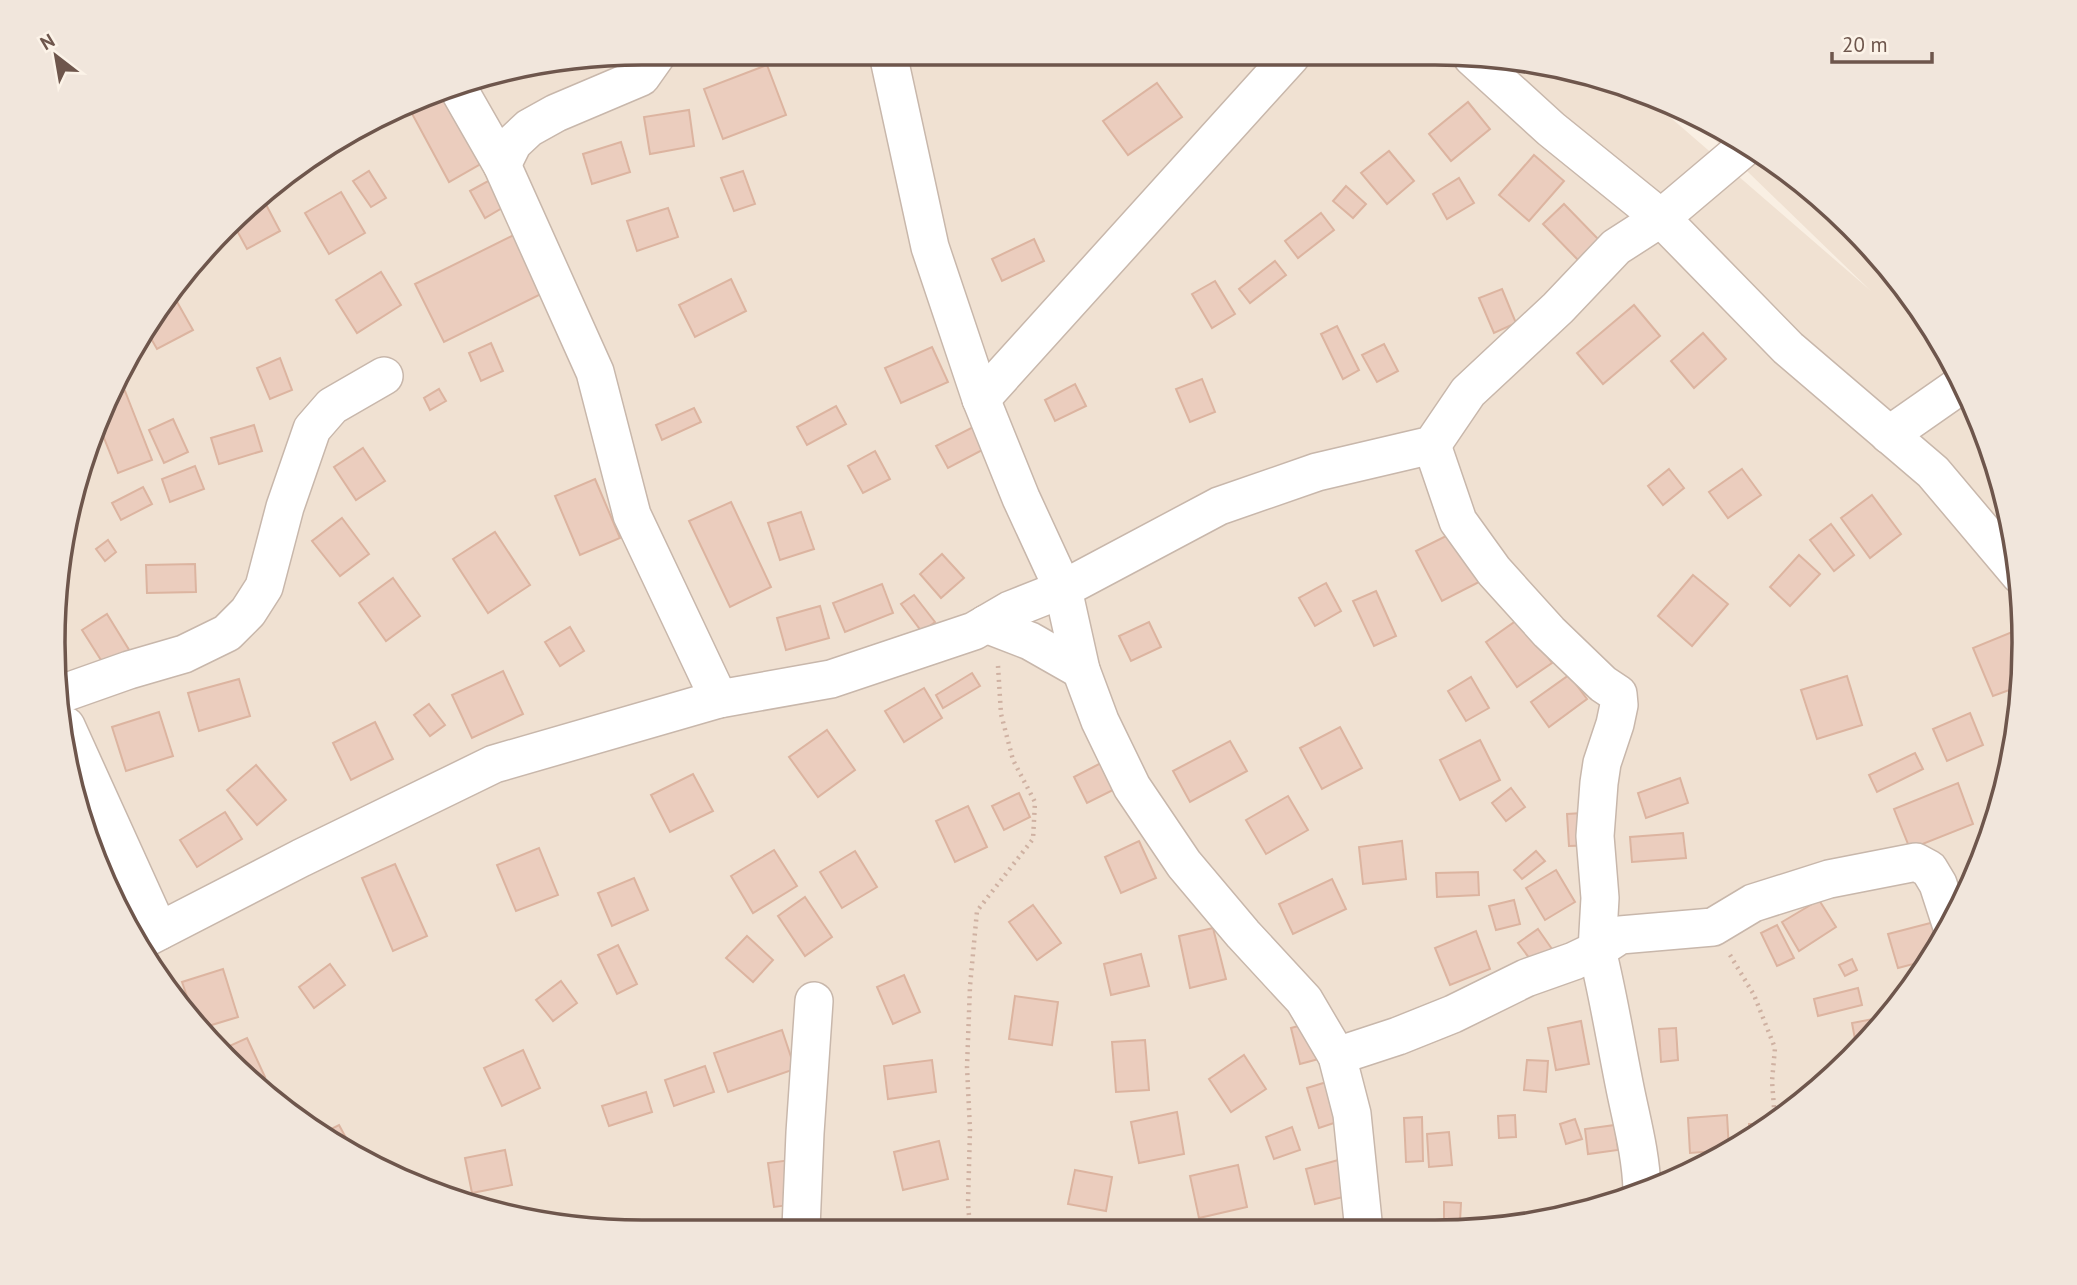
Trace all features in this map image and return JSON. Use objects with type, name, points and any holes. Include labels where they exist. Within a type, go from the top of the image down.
[{"type":"street","points":[[502,165],[513,143],[529,128],[556,113],[641,77],[650,65]]},
{"type":"street","points":[[890,65],[930,247],[981,399],[1021,498],[1063,589],[1082,670],[1100,721],[1132,787],[1184,864],[1304,1000],[1337,1056],[1352,1114],[1363,1220]]},
{"type":"street","points":[[981,399],[1283,65]]},
{"type":"street","points":[[1483,67],[1550,129],[1661,218],[1788,348],[1933,472],[2006,558]]},
{"type":"street","points":[[461,94],[502,165],[594,372],[632,515],[719,699]]},
{"type":"street","points":[[75,749],[148,937],[301,858],[494,764],[719,699],[831,679],[980,627],[1010,610],[1063,589],[1219,506],[1317,472],[1432,445],[1468,392],[1558,308],[1616,247],[1661,218],[1738,152]]},
{"type":"street","points":[[67,692],[184,654],[228,633],[248,611],[264,587],[285,507],[312,429],[332,407],[384,376]]},
{"type":"street","points":[[1889,435],[1954,390]]},
{"type":"street","points":[[1432,445],[1458,521],[1494,571],[1549,632],[1603,684],[1618,694],[1615,724],[1602,762],[1599,783],[1595,836],[1600,898],[1597,950],[1610,1002],[1641,1163],[1642,1182]]},
{"type":"street","points":[[980,627],[1030,641],[1082,670]]},
{"type":"street","points":[[1337,1056],[1453,1014],[1526,978],[1574,961],[1620,935],[1713,927],[1753,904],[1829,879],[1916,862],[1930,869],[1946,910]]},
{"type":"street","points":[[801,1220],[814,1001]]},
{"type":"path","points":[[969,1220],[967,1067],[970,986],[977,911],[1033,839],[1035,802],[1013,760],[1001,714],[999,666],[980,627]]},
{"type":"path","points":[[1713,927],[1754,995],[1775,1048],[1772,1082],[1774,1109]]},
{"type":"shaded area","points":[[642,65],[1434,65],[1510,70],[1584,84],[1665,113],[1871,291],[1709,135],[1786,184],[1843,234],[1869,262],[1893,291],[1935,354],[1968,421],[1993,493],[2011,605],[2011,680],[2007,718],[1993,792],[1982,828],[1953,898],[1935,931],[1893,994],[1843,1051],[1786,1101],[1723,1143],[1656,1176],[1584,1201],[1510,1215],[1434,1220],[642,1220],[567,1215],[493,1201],[421,1176],[354,1143],[291,1101],[234,1051],[184,994],[142,931],[109,864],[84,792],[66,680],[66,605],[70,567],[84,493],[95,457],[124,387],[142,354],[184,291],[208,262],[234,234],[291,184],[354,142],[387,124],[457,95],[493,84],[567,70]]},
{"type":"building","points":[[767,65],[786,115],[723,139],[704,89]]},
{"type":"building","points":[[1157,83],[1182,117],[1128,155],[1103,121]]},
{"type":"building","points":[[456,95],[491,158],[449,182],[412,113]]},
{"type":"building","points":[[1468,102],[1490,129],[1451,161],[1429,134]]},
{"type":"building","points":[[689,110],[694,146],[650,154],[644,117]]},
{"type":"building","points":[[621,142],[630,172],[592,184],[583,154]]},
{"type":"building","points":[[1389,151],[1414,181],[1387,204],[1361,173]]},
{"type":"building","points":[[1534,155],[1564,181],[1529,221],[1499,195]]},
{"type":"building","points":[[369,171],[386,198],[371,207],[353,181]]},
{"type":"building","points":[[743,171],[755,204],[734,211],[721,178]]},
{"type":"building","points":[[499,175],[514,201],[485,218],[470,191]]},
{"type":"building","points":[[1459,178],[1474,203],[1447,219],[1433,194]]},
{"type":"building","points":[[1346,186],[1366,204],[1353,218],[1333,201]]},
{"type":"building","points":[[341,192],[365,233],[329,254],[305,213]]},
{"type":"building","points":[[1564,204],[1599,240],[1578,260],[1543,224]]},
{"type":"building","points":[[266,205],[280,231],[247,249],[237,231]]},
{"type":"building","points":[[668,208],[678,237],[637,251],[627,221]]},
{"type":"building","points":[[1321,213],[1334,230],[1298,258],[1285,241]]},
{"type":"building","points":[[526,229],[555,287],[444,342],[415,284]]},
{"type":"building","points":[[1034,239],[1044,261],[1002,281],[992,259]]},
{"type":"building","points":[[1275,261],[1286,275],[1250,303],[1239,289]]},
{"type":"building","points":[[381,272],[401,305],[357,333],[336,300]]},
{"type":"building","points":[[731,279],[746,311],[695,337],[679,305]]},
{"type":"building","points":[[1215,281],[1235,314],[1212,328],[1192,294]]},
{"type":"building","points":[[1502,289],[1516,323],[1494,333],[1479,298]]},
{"type":"building","points":[[177,301],[193,330],[157,349],[151,339]]},
{"type":"building","points":[[1634,305],[1660,336],[1603,384],[1577,353]]},
{"type":"building","points":[[1337,326],[1359,370],[1343,379],[1321,334]]},
{"type":"building","points":[[1703,333],[1726,359],[1694,388],[1671,361]]},
{"type":"building","points":[[491,343],[503,371],[481,381],[469,353]]},
{"type":"building","points":[[1384,344],[1398,371],[1377,382],[1362,355]]},
{"type":"building","points":[[932,347],[948,382],[901,403],[885,368]]},
{"type":"building","points":[[280,358],[292,390],[270,399],[257,368]]},
{"type":"building","points":[[1202,379],[1215,412],[1190,422],[1176,389]]},
{"type":"building","points":[[1075,384],[1086,406],[1055,421],[1045,400]]},
{"type":"building","points":[[439,389],[446,401],[430,410],[424,398]]},
{"type":"building","points":[[125,391],[152,460],[118,473],[103,436],[122,393]]},
{"type":"building","points":[[836,406],[846,424],[807,445],[797,427]]},
{"type":"building","points":[[694,408],[701,422],[662,440],[656,425]]},
{"type":"building","points":[[173,419],[188,452],[164,463],[149,430]]},
{"type":"building","points":[[979,424],[990,446],[948,468],[936,446]]},
{"type":"building","points":[[254,425],[262,451],[219,464],[211,438]]},
{"type":"building","points":[[363,448],[385,481],[356,500],[334,467]]},
{"type":"building","points":[[875,451],[890,479],[863,493],[848,466]]},
{"type":"building","points":[[195,466],[204,489],[170,502],[162,479]]},
{"type":"building","points":[[1669,469],[1684,488],[1663,505],[1648,486]]},
{"type":"building","points":[[1742,469],[1761,495],[1728,518],[1709,492]]},
{"type":"building","points":[[595,479],[620,538],[580,555],[555,496]]},
{"type":"building","points":[[143,487],[152,504],[121,520],[112,503]]},
{"type":"building","points":[[1872,495],[1901,534],[1870,558],[1841,518]]},
{"type":"building","points":[[731,502],[771,587],[730,607],[689,521]]},
{"type":"building","points":[[801,512],[814,549],[780,560],[768,523]]},
{"type":"building","points":[[342,518],[369,554],[340,576],[312,541]]},
{"type":"building","points":[[1831,524],[1854,555],[1834,571],[1810,540]]},
{"type":"building","points":[[495,532],[530,585],[488,613],[453,559]]},
{"type":"building","points":[[1454,532],[1479,582],[1442,601],[1416,551]]},
{"type":"building","points":[[108,540],[116,552],[105,561],[96,549]]},
{"type":"building","points":[[942,554],[964,578],[941,598],[920,574]]},
{"type":"building","points":[[1799,555],[1820,574],[1790,606],[1770,587]]},
{"type":"building","points":[[195,564],[196,592],[147,593],[146,565]]},
{"type":"building","points":[[1693,575],[1728,604],[1692,646],[1658,616]]},
{"type":"building","points":[[393,578],[420,616],[386,641],[359,603]]},
{"type":"building","points":[[1326,583],[1341,611],[1315,626],[1299,598]]},
{"type":"building","points":[[882,584],[893,613],[845,632],[833,603]]},
{"type":"building","points":[[1376,591],[1396,636],[1374,646],[1353,601]]},
{"type":"building","points":[[914,595],[935,622],[922,632],[901,604]]},
{"type":"building","points":[[820,606],[829,638],[786,650],[777,618]]},
{"type":"building","points":[[107,614],[131,653],[106,668],[82,630]]},
{"type":"building","points":[[1520,618],[1552,663],[1517,687],[1486,642]]},
{"type":"building","points":[[1149,622],[1161,647],[1131,661],[1119,636]]},
{"type":"building","points":[[570,627],[584,651],[560,666],[545,642]]},
{"type":"building","points":[[2012,632],[2010,690],[1993,696],[1973,648]]},
{"type":"building","points":[[503,671],[523,714],[472,738],[452,695]]},
{"type":"building","points":[[972,673],[980,686],[943,708],[936,695]]},
{"type":"building","points":[[1569,675],[1587,699],[1549,727],[1531,702]]},
{"type":"building","points":[[1847,676],[1862,725],[1817,739],[1801,690]]},
{"type":"building","points":[[1471,677],[1489,708],[1466,721],[1448,691]]},
{"type":"building","points":[[239,679],[250,716],[199,731],[188,693]]},
{"type":"building","points":[[924,688],[942,718],[904,742],[885,711]]},
{"type":"building","points":[[429,704],[445,725],[430,736],[414,715]]},
{"type":"building","points":[[159,712],[173,756],[126,771],[112,727]]},
{"type":"building","points":[[1970,713],[1983,745],[1947,761],[1933,729]]},
{"type":"building","points":[[375,722],[393,759],[351,780],[333,743]]},
{"type":"building","points":[[1340,727],[1362,768],[1322,789],[1300,748]]},
{"type":"building","points":[[827,730],[855,770],[818,797],[789,757]]},
{"type":"building","points":[[1480,740],[1500,780],[1460,800],[1440,760]]},
{"type":"building","points":[[1230,741],[1247,771],[1190,802],[1173,771]]},
{"type":"building","points":[[1915,753],[1923,769],[1877,792],[1869,775]]},
{"type":"building","points":[[1101,763],[1115,789],[1087,803],[1074,777]]},
{"type":"building","points":[[256,765],[286,800],[257,825],[227,790]]},
{"type":"building","points":[[693,774],[713,811],[670,832],[651,795]]},
{"type":"building","points":[[1680,778],[1688,803],[1646,818],[1638,793]]},
{"type":"building","points":[[1958,783],[1973,824],[1910,849],[1894,809]]},
{"type":"building","points":[[1511,788],[1525,807],[1506,821],[1492,803]]},
{"type":"building","points":[[1019,793],[1030,817],[1004,830],[992,806]]},
{"type":"building","points":[[1288,796],[1308,830],[1266,854],[1246,820]]},
{"type":"building","points":[[968,806],[987,847],[955,862],[936,821]]},
{"type":"building","points":[[225,812],[242,839],[197,867],[180,840]]},
{"type":"building","points":[[1599,812],[1601,845],[1569,846],[1567,814]]},
{"type":"building","points":[[1683,833],[1686,858],[1632,862],[1630,837]]},
{"type":"building","points":[[1139,841],[1156,878],[1121,893],[1105,857]]},
{"type":"building","points":[[1402,841],[1406,879],[1363,884],[1359,847]]},
{"type":"building","points":[[539,848],[558,895],[516,911],[497,865]]},
{"type":"building","points":[[774,850],[797,886],[753,913],[731,876]]},
{"type":"building","points":[[855,851],[877,887],[842,908],[820,872]]},
{"type":"building","points":[[1536,851],[1545,861],[1522,879],[1514,870]]},
{"type":"building","points":[[395,864],[427,936],[393,951],[362,878]]},
{"type":"building","points":[[1556,870],[1575,902],[1545,920],[1526,888]]},
{"type":"building","points":[[1478,872],[1479,895],[1437,897],[1436,873]]},
{"type":"building","points":[[634,878],[648,910],[612,926],[598,893]]},
{"type":"building","points":[[1332,879],[1346,909],[1293,934],[1279,904]]},
{"type":"building","points":[[805,897],[832,937],[805,956],[778,916]]},
{"type":"building","points":[[1514,900],[1520,924],[1496,930],[1489,906]]},
{"type":"building","points":[[1819,900],[1836,927],[1799,951],[1782,922]]},
{"type":"building","points":[[1033,905],[1061,943],[1037,960],[1009,922]]},
{"type":"building","points":[[1941,920],[1914,964],[1898,968],[1888,934]]},
{"type":"building","points":[[1777,925],[1794,958],[1777,966],[1761,933]]},
{"type":"building","points":[[1213,928],[1226,979],[1190,988],[1179,936]]},
{"type":"building","points":[[1538,929],[1552,949],[1533,963],[1518,943]]},
{"type":"building","points":[[1476,931],[1490,969],[1450,985],[1435,948]]},
{"type":"building","points":[[747,936],[773,960],[753,982],[726,958]]},
{"type":"building","points":[[618,945],[637,984],[617,994],[598,955]]},
{"type":"building","points":[[1141,954],[1149,986],[1111,995],[1104,964]]},
{"type":"building","points":[[1852,959],[1857,970],[1845,976],[1839,965]]},
{"type":"building","points":[[330,964],[345,985],[314,1008],[299,987]]},
{"type":"building","points":[[223,969],[238,1017],[210,1025],[188,998],[182,982]]},
{"type":"building","points":[[904,975],[920,1012],[893,1024],[877,987]]},
{"type":"building","points":[[561,981],[577,1003],[553,1021],[536,1000]]},
{"type":"building","points":[[1858,988],[1862,1005],[1818,1016],[1814,999]]},
{"type":"building","points":[[1015,996],[1058,1002],[1052,1045],[1009,1039]]},
{"type":"building","points":[[1331,1017],[1341,1053],[1300,1064],[1291,1028]]},
{"type":"building","points":[[1872,1019],[1855,1038],[1852,1023]]},
{"type":"building","points":[[1581,1021],[1589,1064],[1556,1070],[1548,1028]]},
{"type":"building","points":[[1676,1028],[1678,1060],[1661,1062],[1659,1029]]},
{"type":"building","points":[[782,1030],[795,1069],[728,1092],[714,1053]]},
{"type":"building","points":[[247,1038],[265,1077],[262,1077],[229,1046]]},
{"type":"building","points":[[1145,1040],[1149,1090],[1116,1092],[1112,1042]]},
{"type":"building","points":[[523,1050],[540,1088],[502,1106],[484,1068]]},
{"type":"building","points":[[1244,1055],[1266,1089],[1231,1112],[1209,1079]]},
{"type":"building","points":[[932,1060],[936,1092],[888,1099],[884,1066]]},
{"type":"building","points":[[1527,1060],[1548,1061],[1546,1092],[1524,1090]]},
{"type":"building","points":[[705,1066],[714,1092],[674,1106],[665,1080]]},
{"type":"building","points":[[1343,1077],[1355,1116],[1319,1128],[1307,1088]]},
{"type":"building","points":[[646,1092],[652,1112],[609,1126],[602,1106]]},
{"type":"building","points":[[1177,1112],[1184,1154],[1139,1163],[1131,1122]]},
{"type":"building","points":[[1515,1115],[1516,1137],[1499,1138],[1498,1116]]},
{"type":"building","points":[[1727,1115],[1728,1140],[1707,1152],[1690,1153],[1688,1118]]},
{"type":"building","points":[[1422,1117],[1423,1161],[1406,1162],[1404,1118]]},
{"type":"building","points":[[1575,1119],[1582,1139],[1566,1144],[1560,1124]]},
{"type":"building","points":[[339,1125],[346,1138],[331,1129]]},
{"type":"building","points":[[1615,1125],[1618,1150],[1588,1154],[1585,1129]]},
{"type":"building","points":[[1292,1127],[1300,1150],[1274,1159],[1266,1137]]},
{"type":"building","points":[[1449,1132],[1452,1165],[1429,1167],[1427,1134]]},
{"type":"building","points":[[939,1141],[948,1179],[903,1190],[894,1152]]},
{"type":"building","points":[[505,1150],[512,1185],[472,1193],[465,1158]]},
{"type":"building","points":[[813,1157],[819,1201],[774,1207],[768,1163]]},
{"type":"building","points":[[1349,1157],[1359,1193],[1315,1204],[1306,1169]]},
{"type":"building","points":[[1238,1165],[1247,1207],[1199,1218],[1190,1176]]},
{"type":"building","points":[[1075,1170],[1112,1177],[1106,1211],[1068,1204]]},
{"type":"building","points":[[1444,1202],[1461,1203],[1460,1219],[1444,1220]]}]
